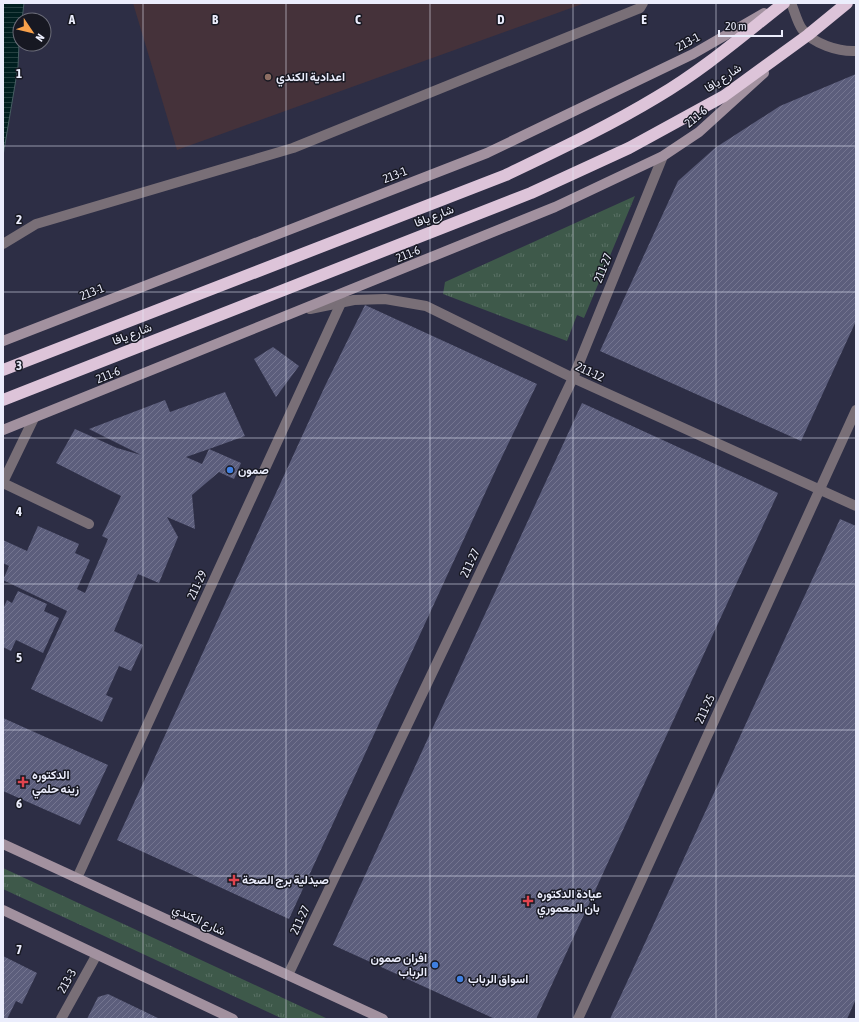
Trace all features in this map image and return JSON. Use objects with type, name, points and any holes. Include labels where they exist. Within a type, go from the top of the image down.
[{"type":"highway","name":"شارع يافا","points":[[3,370],[506,174],[580,140],[665,93],[725,51],[783,3]]},
{"type":"highway","name":"شارع يافا","points":[[3,400],[531,193],[628,148],[724,96],[808,35],[847,3]]},
{"type":"main road","name":"213-1","points":[[3,341],[487,153],[566,117],[693,54],[783,3]]},
{"type":"main road","name":"211-6","points":[[3,430],[555,208],[663,156],[699,132],[791,47]]},
{"type":"main road","name":"شارع الكندي","points":[[3,844],[383,1019]]},
{"type":"main road","points":[[3,910],[96,956],[233,1019]]},
{"type":"street","points":[[3,244],[36,224],[293,148],[640,8],[642,3]]},
{"type":"street","points":[[791,3],[802,28],[808,35],[832,48],[856,51]]},
{"type":"street","name":"211-27","points":[[288,975],[572,378],[663,156]]},
{"type":"street","name":"211-12","points":[[306,309],[354,300],[384,300],[426,306],[572,378],[856,506]]},
{"type":"street","name":"211-29","points":[[77,878],[340,303]]},
{"type":"street","name":"211-25","points":[[578,1019],[856,410]]},
{"type":"street","points":[[34,418],[3,482],[89,524]]},
{"type":"street","name":"213-3","points":[[61,1019],[96,956]]},
{"type":"shaded area","points":[[3,3],[24,3],[23,12],[12,12],[12,52],[19,52],[18,67],[3,156]]},
{"type":"shaded area","name":"اعدادية الكندي","points":[[133,3],[585,3],[177,150]]},
{"type":"green space","points":[[635,196],[584,318],[577,315],[567,341],[443,294],[445,282]]},
{"type":"green space","points":[[3,868],[328,1019],[283,1019],[3,889]]},
{"type":"building","points":[[856,74],[856,321],[801,441],[600,351],[678,181],[715,148],[780,106]]},
{"type":"building","points":[[365,305],[537,384],[498,465],[289,919],[117,840],[325,386]]},
{"type":"building","points":[[273,347],[299,366],[276,397],[254,359]]},
{"type":"building","points":[[225,392],[245,436],[209,449],[241,463],[234,479],[219,472],[192,495],[195,529],[167,517],[178,537],[159,583],[138,574],[114,631],[143,645],[131,671],[119,666],[106,695],[113,698],[102,722],[31,689],[67,611],[3,580],[9,566],[3,563],[3,540],[27,551],[38,526],[79,544],[75,553],[90,560],[77,589],[85,593],[108,539],[102,536],[121,496],[56,463],[75,429],[117,448],[141,455],[89,429],[165,400],[170,412]],"holes":[[[209,449],[202,464],[186,457]]]},
{"type":"building","points":[[582,403],[778,493],[536,1019],[495,1019],[333,945]]},
{"type":"building","points":[[840,519],[856,526],[856,999],[847,1019],[610,1019]]},
{"type":"building","points":[[18,591],[47,604],[44,611],[59,618],[43,653],[16,640],[11,651],[3,647],[3,609],[7,600],[12,603]]},
{"type":"building","points":[[3,718],[108,765],[80,825],[3,791]]},
{"type":"building","points":[[3,956],[37,973],[22,1004],[16,1001],[7,1019],[3,1019]]},
{"type":"building","points":[[108,994],[160,1019],[87,1019],[98,997]]},
{"type":"place","name":"اعدادية الكندي","points":[[268,77]]},
{"type":"place","name":"صمون","points":[[230,470]]},
{"type":"place","name":"الدكتوره زينه حلمي","points":[[23,782]]},
{"type":"place","name":"صيدلية برج الصحة","points":[[234,880]]},
{"type":"place","name":"عيادة الدكتوره بان المعموري","points":[[528,901]]},
{"type":"place","name":"افران صمون الرباب","points":[[435,965]]},
{"type":"place","name":"اسواق الرباب","points":[[460,979]]}]
